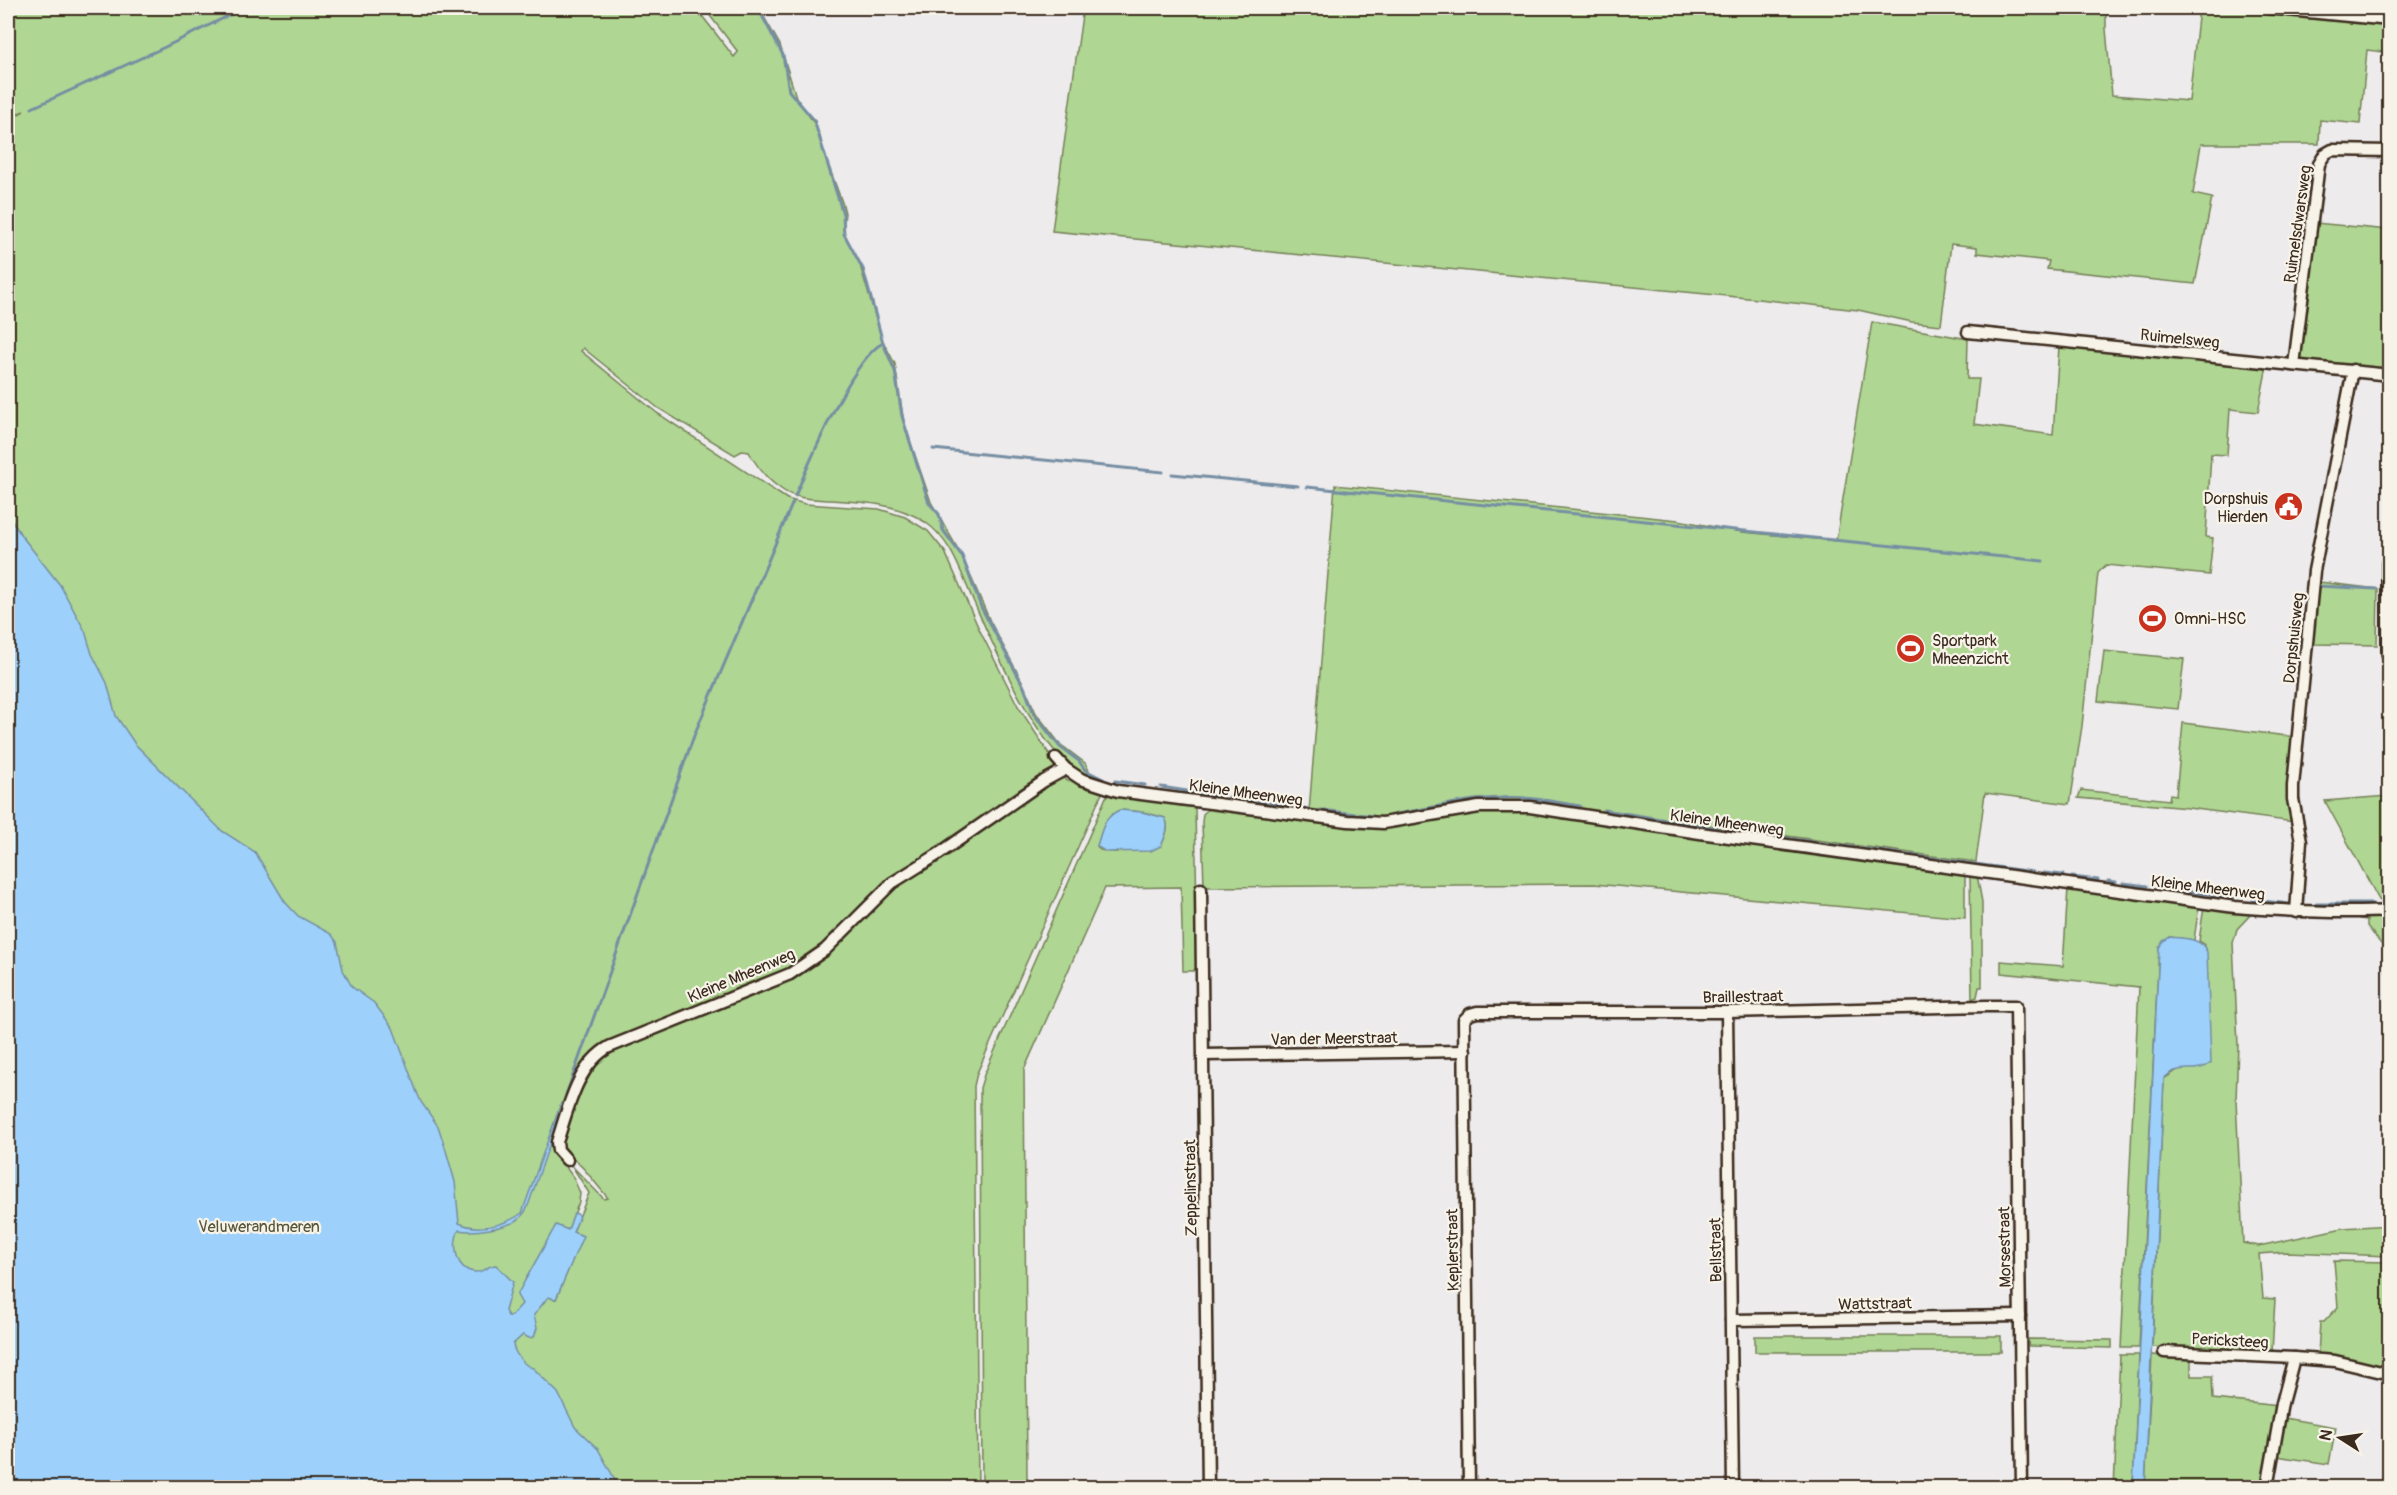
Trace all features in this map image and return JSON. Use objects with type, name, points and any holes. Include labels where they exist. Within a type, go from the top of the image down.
[{"type":"main road","points":[[2390,564],[2390,653]]},
{"type":"street","points":[[2267,8],[2390,20]]},
{"type":"street","name":"Ruimelsdwarsweg","points":[[2294,365],[2319,164],[2325,154],[2332,150],[2390,151]]},
{"type":"street","name":"Ruimelsweg","points":[[1968,332],[2390,375]]},
{"type":"street","name":"Dorpshuisweg","points":[[2296,912],[2301,842],[2293,800],[2293,786],[2314,571],[2353,370]]},
{"type":"street","name":"Kleine Mheenweg","points":[[1056,758],[1066,769],[1081,779],[1118,791],[1348,821],[1383,823],[1479,807],[1530,807],[1633,824],[2235,907],[2296,912],[2351,913],[2390,910]]},
{"type":"street","name":"Kleine Mheenweg","points":[[567,1160],[558,1150],[557,1142],[580,1078],[596,1055],[609,1047],[790,974],[805,965],[825,950],[892,883],[937,855],[1044,781],[1066,769]]},
{"type":"street","name":"Zeppelinstraat","points":[[1200,889],[1208,1488]]},
{"type":"street","name":"Braillestraat","points":[[1470,1014],[1477,1012],[1727,1012],[2016,1006]]},
{"type":"street","name":"Morsestraat","points":[[2016,1006],[2022,1488]]},
{"type":"street","name":"Bellstraat","points":[[1727,1012],[1732,1488]]},
{"type":"street","name":"Keplerstraat","points":[[1469,1488],[1464,1020],[1470,1014]]},
{"type":"street","name":"Van der Meerstraat","points":[[1204,1055],[1464,1051]]},
{"type":"street","name":"Wattstraat","points":[[1731,1320],[2020,1316]]},
{"type":"street","name":"Pericksteeg","points":[[2164,1352],[2335,1361],[2390,1374]]},
{"type":"street","points":[[2267,1488],[2282,1403],[2294,1358]]},
{"type":"green space","points":[[8,8],[696,8],[734,57],[738,52],[704,8],[759,8],[780,45],[796,97],[820,136],[845,213],[843,230],[860,265],[882,339],[895,364],[904,423],[931,502],[962,556],[990,621],[1036,713],[1060,744],[1085,763],[1094,780],[1070,766],[1055,752],[1041,733],[1014,688],[954,556],[934,529],[914,516],[891,507],[804,498],[786,492],[767,477],[749,452],[742,451],[735,455],[658,408],[583,348],[581,351],[657,413],[787,499],[805,504],[879,509],[905,517],[928,531],[945,552],[979,629],[1018,706],[1055,763],[1054,770],[1023,794],[887,883],[816,952],[796,967],[601,1048],[585,1064],[554,1146],[555,1152],[573,1177],[580,1193],[579,1202],[568,1230],[556,1226],[525,1281],[541,1305],[548,1297],[556,1299],[582,1236],[573,1232],[589,1193],[572,1166],[604,1199],[608,1198],[559,1144],[587,1071],[599,1057],[612,1048],[798,974],[829,950],[893,885],[932,862],[1050,781],[1064,778],[1066,781],[1074,780],[1103,791],[977,1073],[974,1086],[978,1487],[8,1487],[8,120],[24,111],[8,117]],"holes":[[[563,1102],[525,1211],[524,1209]]]},
{"type":"green space","points":[[1083,8],[2106,8],[2112,95],[2189,101],[2199,8],[2241,8],[2369,20],[2384,22],[2385,26],[2383,52],[2367,50],[2360,124],[2320,120],[2319,144],[2201,144],[2193,194],[2212,198],[2195,284],[2047,269],[2049,261],[1977,253],[1977,247],[1951,244],[1941,325],[1912,322],[1858,310],[1758,299],[1052,231]]},
{"type":"green space","points":[[2315,223],[2389,230],[2389,370],[2297,359]]},
{"type":"green space","points":[[1872,322],[1968,339],[1967,379],[1979,379],[1974,424],[2053,435],[2059,347],[2267,366],[2258,412],[2230,409],[2227,455],[2211,454],[2206,537],[2213,538],[2209,575],[2106,565],[2098,573],[2082,726],[2070,804],[1985,793],[1976,862],[1699,824],[1647,823],[1530,803],[1383,820],[1309,812],[1335,485],[1678,520],[1742,532],[1836,541]]},
{"type":"green space","points":[[2319,582],[2378,589],[2377,645],[2312,644]]},
{"type":"green space","points":[[2104,651],[2184,659],[2178,709],[2098,701]]},
{"type":"green space","points":[[2183,723],[2295,737],[2294,822],[2188,808],[2078,798],[2081,790],[2169,800],[2170,794],[2176,795]]},
{"type":"green space","points":[[1111,794],[1194,805],[1198,966],[1193,971],[1183,971],[1181,887],[1105,888],[1024,1070],[1027,1478],[1033,1487],[982,1488],[980,1088],[1106,797]],"holes":[[[1120,810],[1143,812],[1165,818],[1167,828],[1161,846],[1115,852],[1100,850],[1097,846],[1110,816]]]},
{"type":"green space","points":[[2388,796],[2390,901],[2384,903],[2379,900],[2325,801]]},
{"type":"green space","points":[[1209,808],[1387,827],[1494,810],[1527,811],[1962,874],[1965,876],[1965,918],[1594,884],[1204,887],[1202,822],[1203,814]]},
{"type":"green space","points":[[1970,874],[1977,875],[1982,902],[1982,987],[1979,987],[1977,997],[1972,999]]},
{"type":"green space","points":[[2068,888],[2199,906],[2194,940],[2170,937],[2159,948],[2139,1348],[2121,1348],[2139,987],[2001,973],[2001,961],[2063,966]]},
{"type":"green space","points":[[2204,906],[2253,912],[2237,929],[2233,943],[2238,1045],[2236,1100],[2243,1243],[2259,1246],[2343,1228],[2389,1225],[2389,1256],[2287,1252],[2259,1254],[2263,1298],[2275,1299],[2272,1353],[2152,1347],[2164,1079],[2179,1069],[2204,944],[2199,941]]},
{"type":"green space","points":[[2389,915],[2389,972],[2386,972],[2385,949],[2367,926],[2367,920],[2360,919],[2360,917]]},
{"type":"green space","points":[[2334,1261],[2389,1262],[2389,1371],[2318,1355],[2320,1322],[2324,1322],[2338,1307]]},
{"type":"green space","points":[[1755,1336],[2001,1336],[2001,1352],[1755,1352]]},
{"type":"green space","points":[[2028,1339],[2112,1340],[2112,1348],[2029,1346]]},
{"type":"green space","points":[[2120,1355],[2139,1355],[2133,1487],[2114,1488]]},
{"type":"green space","points":[[2152,1355],[2191,1358],[2191,1376],[2212,1376],[2213,1399],[2279,1406],[2264,1487],[2145,1488]]},
{"type":"green space","points":[[2284,1418],[2336,1427],[2329,1464],[2276,1456]]},
{"type":"water","name":"Veluwerandmeren","points":[[8,514],[21,535],[60,585],[85,631],[92,654],[107,683],[116,716],[135,744],[222,831],[255,852],[285,902],[298,916],[331,934],[337,942],[343,970],[352,987],[374,1003],[393,1028],[421,1102],[438,1126],[455,1182],[459,1223],[475,1227],[492,1226],[522,1213],[561,1103],[564,1103],[529,1203],[522,1216],[514,1222],[490,1229],[459,1230],[456,1242],[457,1256],[463,1267],[475,1272],[496,1265],[513,1282],[505,1311],[508,1316],[511,1316],[522,1304],[517,1295],[556,1225],[568,1230],[574,1213],[580,1215],[573,1232],[583,1236],[556,1299],[548,1297],[534,1315],[537,1328],[534,1337],[529,1338],[523,1335],[513,1344],[520,1359],[533,1368],[558,1393],[575,1427],[598,1449],[619,1487],[8,1487]]},
{"type":"water","points":[[1120,810],[1142,812],[1165,818],[1167,828],[1161,846],[1151,851],[1106,852],[1097,846],[1107,820]]},
{"type":"water","points":[[2170,937],[2196,941],[2207,952],[2211,1063],[2200,1068],[2175,1071],[2164,1079],[2145,1487],[2133,1487],[2159,948],[2163,941]]},
{"type":"waterway","points":[[32,108],[244,8]]},
{"type":"waterway","points":[[758,8],[783,55],[789,91],[814,120],[843,214],[844,234],[863,269],[883,343],[895,371],[902,416],[929,503],[939,514],[943,530],[962,556],[981,607],[1024,687],[1034,714],[1060,747],[1079,761],[1085,770],[1103,779]]},
{"type":"waterway","points":[[795,496],[845,389],[871,352],[883,343]]},
{"type":"waterway","points":[[933,449],[1163,472]]},
{"type":"waterway","points":[[1172,474],[1298,486]]},
{"type":"waterway","points":[[1307,487],[2043,561]]},
{"type":"waterway","points":[[566,1095],[695,733],[793,502]]},
{"type":"waterway","points":[[2317,586],[2376,589]]},
{"type":"waterway","points":[[1115,781],[1145,785]]},
{"type":"waterway","points":[[1161,787],[1219,796]]},
{"type":"waterway","points":[[1229,797],[1309,809]]},
{"type":"waterway","points":[[1396,814],[1462,802],[1501,798],[1531,799],[1580,806]]},
{"type":"waterway","points":[[1321,810],[1373,816]]},
{"type":"waterway","points":[[1604,810],[1717,828]]},
{"type":"waterway","points":[[1728,830],[2033,872]]},
{"type":"waterway","points":[[2044,873],[2063,875]]},
{"type":"waterway","points":[[2072,877],[2098,880]]},
{"type":"waterway","points":[[2108,881],[2116,882]]},
{"type":"waterway","points":[[2123,883],[2147,886]]},
{"type":"waterway","points":[[2158,887],[2234,898]]},
{"type":"waterway","points":[[2253,900],[2290,904]]},
{"type":"waterway","points":[[2316,904],[2373,904]]},
{"type":"place","name":"Dorpshuis Hierden","points":[[2289,507]]},
{"type":"place","name":"Omni-HSC","points":[[2153,618]]},
{"type":"place","name":"Sportpark Mheenzicht","points":[[1911,649]]}]
